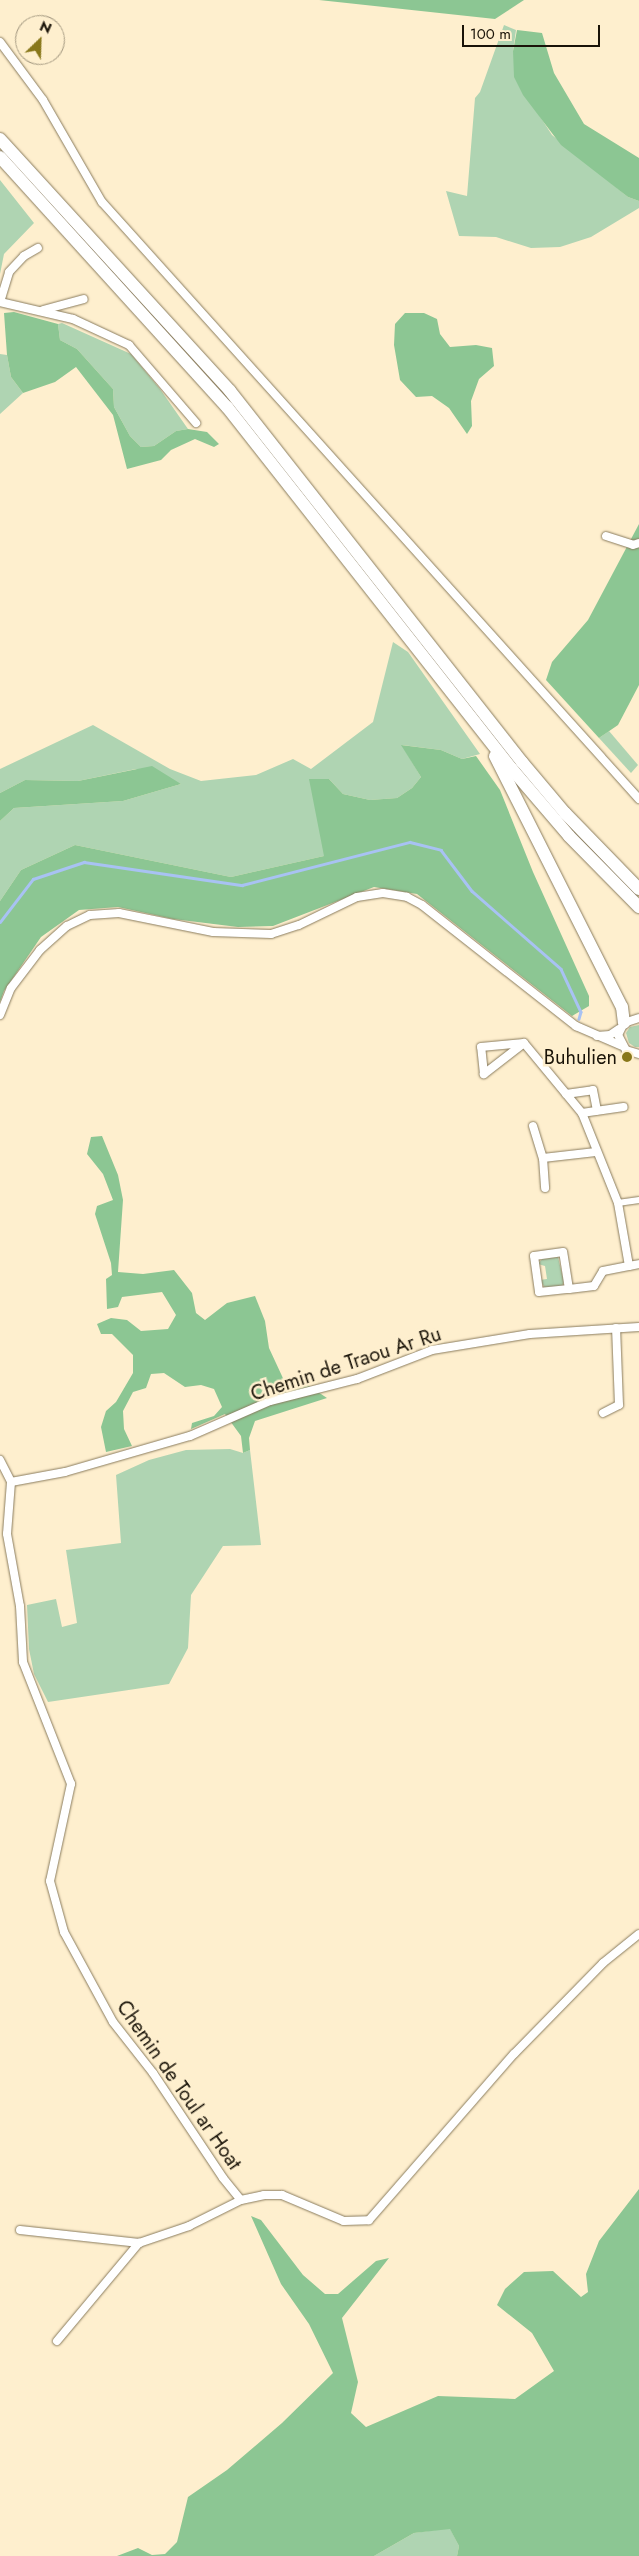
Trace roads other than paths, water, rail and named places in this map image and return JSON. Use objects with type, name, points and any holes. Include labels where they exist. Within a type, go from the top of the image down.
[{"type":"highway","points":[[0,139],[230,391],[522,762],[565,813],[639,890]]},
{"type":"highway","points":[[0,157],[228,407],[484,734],[569,836],[639,907]]},
{"type":"highway","points":[[484,734],[622,1007],[631,1020]]},
{"type":"street","points":[[0,42],[43,100],[102,202],[639,799]]},
{"type":"street","points":[[38,248],[24,256],[9,272],[0,302],[41,310],[73,319],[129,345],[196,423]]},
{"type":"street","points":[[41,310],[84,299]]},
{"type":"street","points":[[606,536],[633,545],[639,543]]},
{"type":"street","points":[[0,1015],[11,988],[40,950],[67,926],[90,915],[119,913],[213,932],[271,934],[299,925],[357,897],[384,893],[407,897],[422,905],[576,1026],[595,1037],[622,1046],[635,1053],[639,1058]]},
{"type":"street","points":[[595,1037],[610,1035],[631,1020]]},
{"type":"street","points":[[622,1046],[631,1020]]},
{"type":"street","points":[[524,1043],[491,1069],[484,1074],[481,1047],[524,1043]]},
{"type":"street","points":[[524,1043],[582,1113],[618,1203],[630,1266]]},
{"type":"street","points":[[566,1094],[593,1090],[597,1111]]},
{"type":"street","points":[[582,1113],[624,1107]]},
{"type":"street","points":[[533,1126],[543,1158],[545,1188]]},
{"type":"street","points":[[543,1158],[596,1152]]},
{"type":"street","points":[[618,1203],[639,1200]]},
{"type":"street","points":[[569,1290],[563,1252],[534,1256],[539,1292],[569,1290],[594,1286],[603,1272],[639,1264]]},
{"type":"street","name":"Chemin de Traou Ar Ru","points":[[11,1482],[92,1465],[190,1436],[270,1401],[357,1379],[432,1350],[530,1334],[639,1327]]},
{"type":"street","points":[[603,1413],[618,1405],[616,1328]]},
{"type":"street","points":[[0,1460],[11,1482]]},
{"type":"street","name":"Chemin de Toul ar Hoat","points":[[11,1482],[7,1534],[20,1606],[23,1662],[71,1784],[50,1882],[64,1932],[113,2022],[153,2073],[223,2178],[241,2200],[264,2195],[282,2195],[344,2221],[369,2220],[514,2054],[603,1964],[639,1934]]},
{"type":"street","points":[[20,2230],[139,2243],[189,2226],[241,2200]]},
{"type":"street","points":[[57,2341],[139,2243]]},
{"type":"waterway","points":[[0,922],[33,879],[84,862],[242,885],[410,842],[441,850],[472,891],[561,969],[581,1012],[579,1019]]},
{"type":"place","name":"Buhulien","points":[[627,1057]]}]
